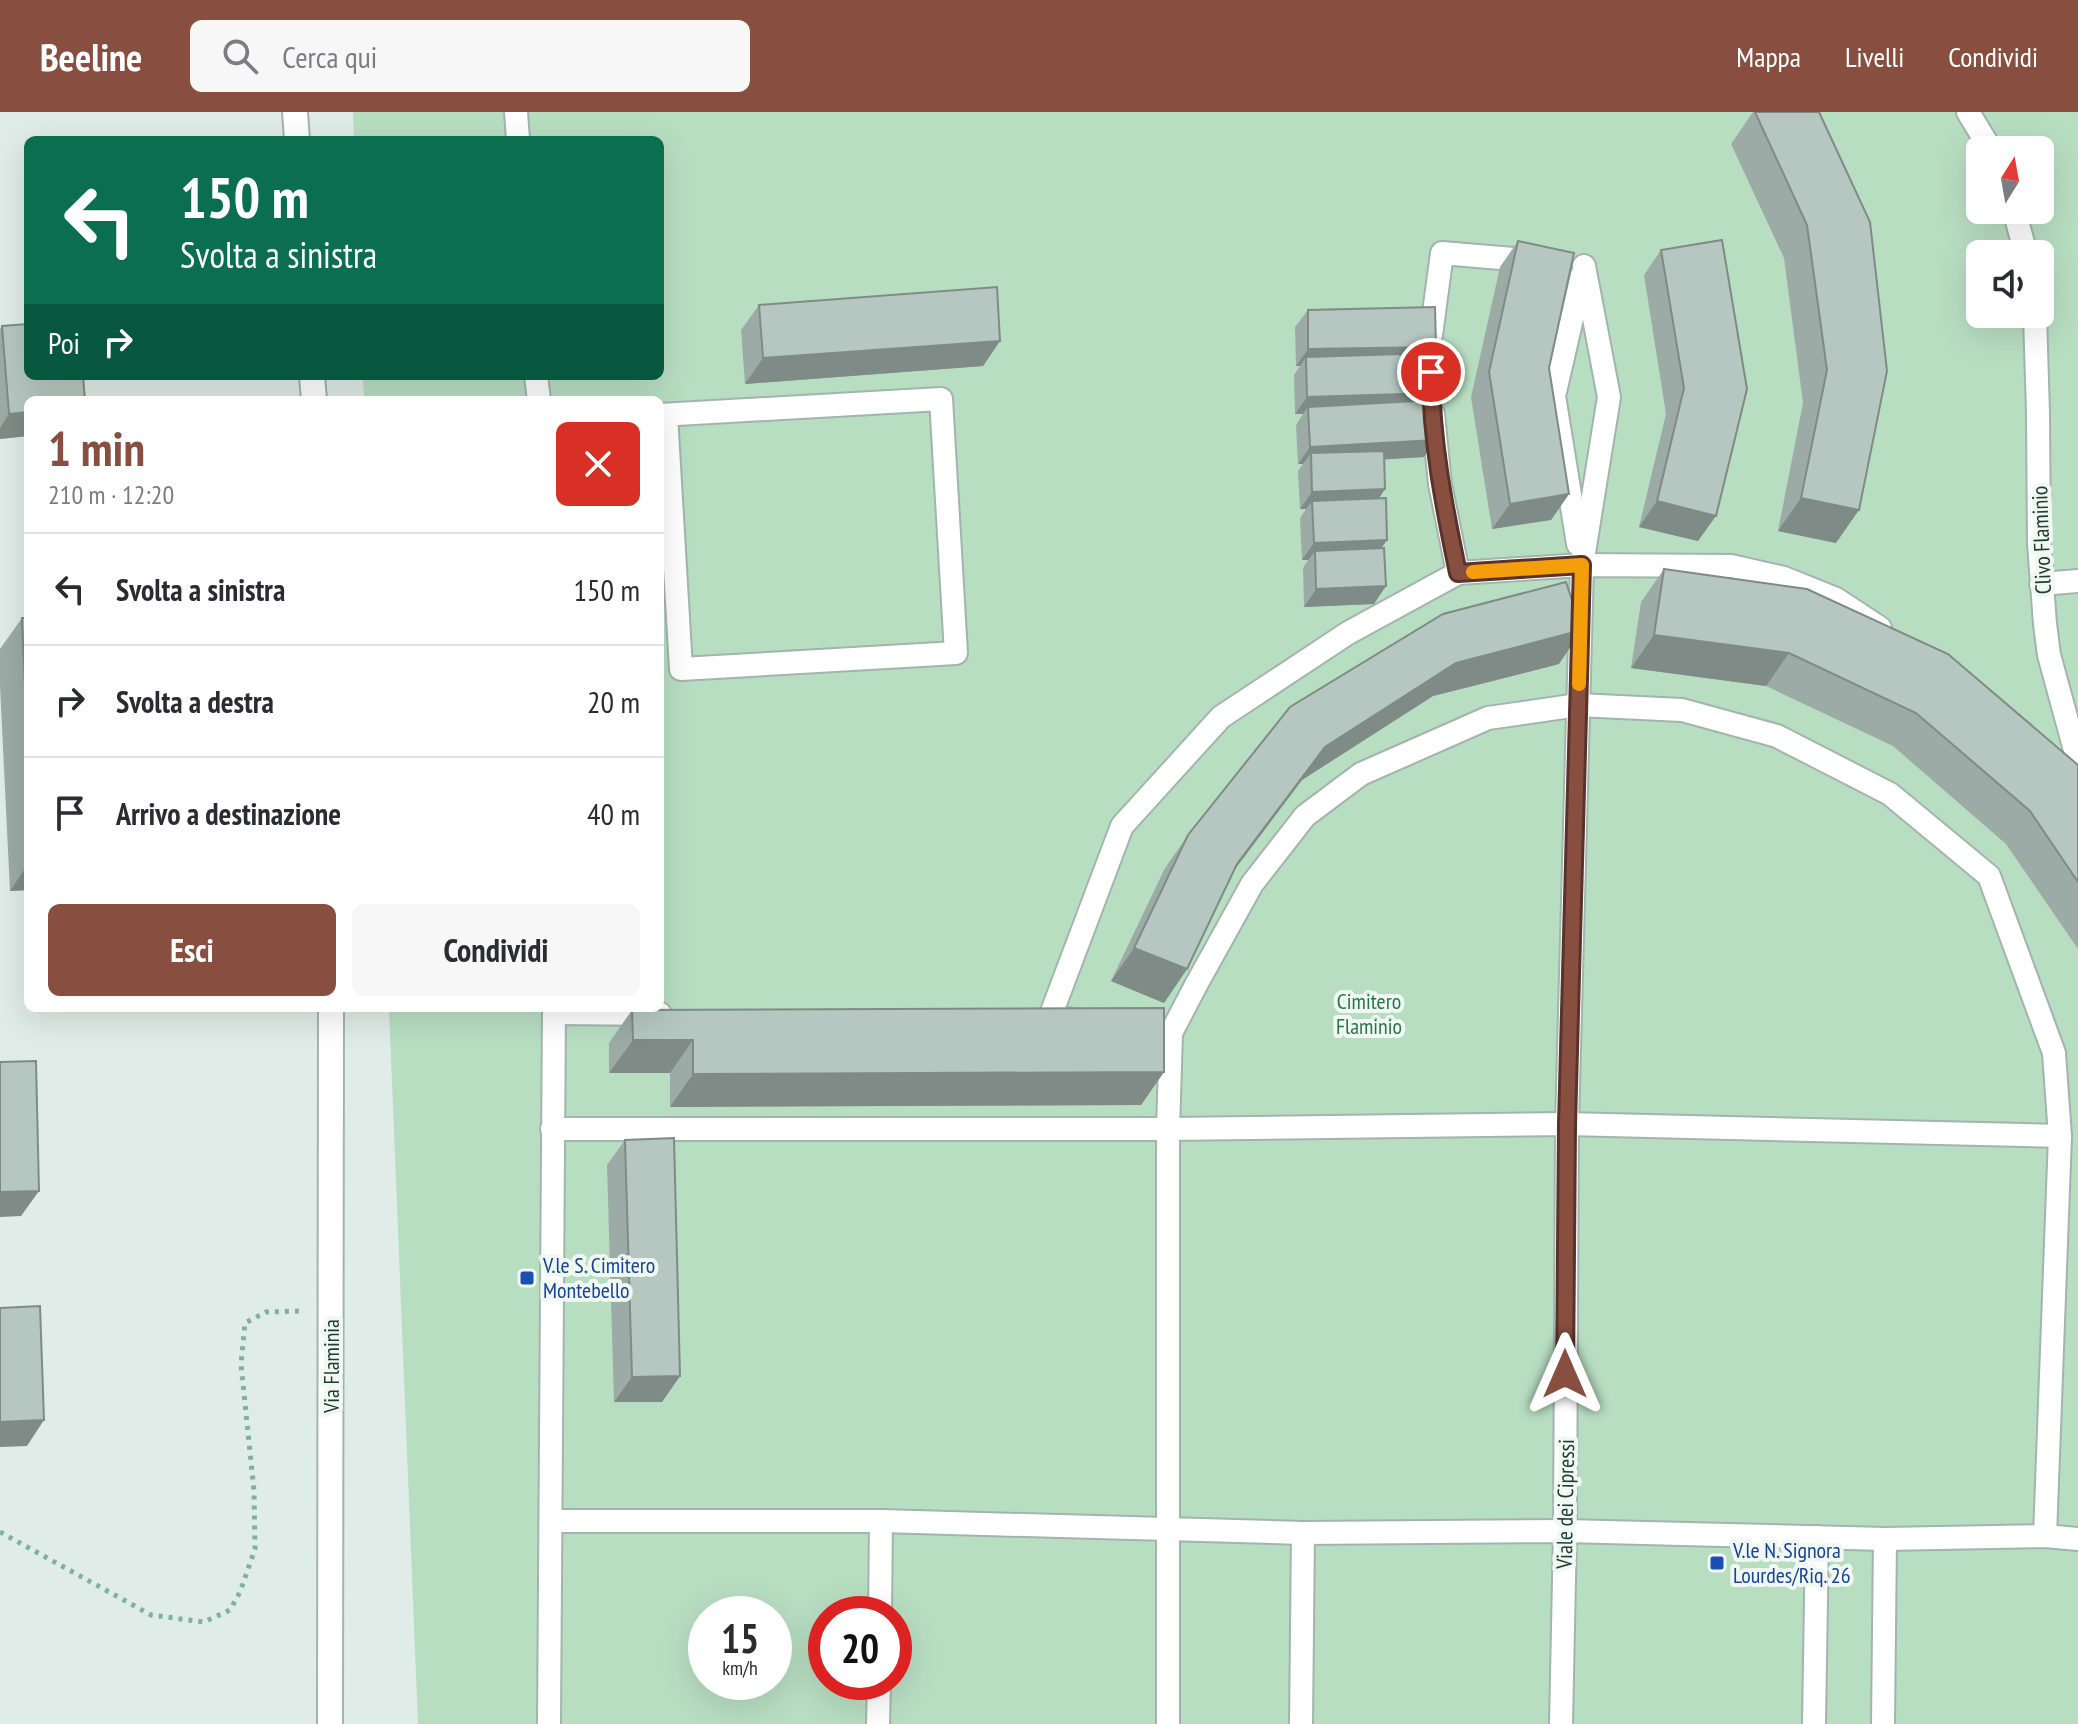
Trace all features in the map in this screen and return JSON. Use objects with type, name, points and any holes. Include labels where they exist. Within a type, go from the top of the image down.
[{"type":"street","points":[[295,112],[297,136]]},
{"type":"street","name":"Via Flaminia","points":[[330,1724],[331,1012]]},
{"type":"lane","points":[[516,112],[518,136]]},
{"type":"lane","points":[[1968,112],[1983,136]]},
{"type":"lane","points":[[1431,352],[1431,323],[1442,253],[1568,264]]},
{"type":"lane","points":[[1568,264],[1554,396],[1582,565]]},
{"type":"lane","points":[[1568,264],[1609,397],[1582,565]]},
{"type":"lane","name":"Clivo Flaminio","points":[[2035,328],[2041,584],[2049,655],[2078,761]]},
{"type":"lane","points":[[1431,396],[1440,484],[1458,573]]},
{"type":"lane","points":[[664,415],[941,399],[956,653],[681,669],[664,429]]},
{"type":"lane","points":[[1096,1023],[1043,1017],[1122,826],[1221,717],[1348,633],[1458,573],[1582,565],[1731,566],[1784,578],[1836,599],[1903,642]]},
{"type":"lane","name":"Viale dei Cipressi","points":[[1561,1724],[1567,1124],[1582,565]]},
{"type":"lane","points":[[2041,584],[2078,581]]},
{"type":"lane","points":[[1168,1724],[1168,1129],[1164,1032],[1252,884],[1305,816],[1361,774],[1488,718],[1578,705],[1682,710],[1777,736],[1890,794],[1989,876],[2054,1053],[2060,1136],[2045,1536]]},
{"type":"lane","points":[[549,1724],[554,1012]]},
{"type":"lane","points":[[616,1012],[678,1014]]},
{"type":"lane","points":[[552,1129],[1168,1129],[1567,1124],[2060,1136]]},
{"type":"lane","points":[[552,1521],[881,1521],[1303,1533],[1565,1531],[1885,1539],[2045,1536],[2078,1539]]},
{"type":"lane","points":[[880,1596],[881,1521]]},
{"type":"lane","points":[[1301,1724],[1303,1533]]},
{"type":"lane","points":[[1814,1724],[1817,1537]]},
{"type":"lane","points":[[1883,1724],[1885,1539]]},
{"type":"lane","points":[[878,1724],[879,1700]]},
{"type":"path","points":[[0,1532],[151,1615],[204,1622],[230,1610],[240,1592],[255,1549],[254,1491],[241,1364],[245,1323],[266,1312]]},
{"type":"green space","name":"Cimitero Flaminio","points":[[353,112],[2078,112],[2078,1724],[418,1724],[389,1012],[664,1012],[664,396],[364,396],[363,380],[664,380],[664,136],[354,136]]},
{"type":"building","points":[[1755,112],[1819,112],[1870,222],[1887,371],[1859,510],[1801,498],[1827,370],[1807,225]]},
{"type":"building","points":[[1722,240],[1747,389],[1716,516],[1657,501],[1684,388],[1661,250]]},
{"type":"building","points":[[1518,241],[1574,253],[1549,368],[1569,494],[1510,504],[1489,372]]},
{"type":"building","points":[[997,287],[1000,341],[763,358],[759,305]]},
{"type":"building","points":[[1435,307],[1436,347],[1308,349],[1308,310]]},
{"type":"building","points":[[24,324],[24,380],[83,380],[85,396],[24,396],[24,412],[9,414],[2,326]]},
{"type":"building","points":[[1435,353],[1436,393],[1307,397],[1306,357]]},
{"type":"building","points":[[1434,400],[1436,440],[1310,447],[1308,407]]},
{"type":"building","points":[[1384,451],[1385,489],[1312,492],[1311,453]]},
{"type":"building","points":[[1386,498],[1387,540],[1314,543],[1312,501]]},
{"type":"building","points":[[1384,548],[1386,586],[1316,589],[1315,551]]},
{"type":"building","points":[[1664,569],[1807,589],[1948,654],[2078,765],[2078,882],[2030,811],[1916,713],[1789,653],[1654,635]]},
{"type":"building","points":[[1566,582],[1582,630],[1456,663],[1325,747],[1237,864],[1187,969],[1134,948],[1188,835],[1290,707],[1443,614]]},
{"type":"building","points":[[22,618],[24,618],[24,664]]},
{"type":"building","points":[[1164,1008],[1164,1072],[693,1074],[693,1040],[633,1040],[632,1012]]},
{"type":"building","points":[[36,1061],[39,1191],[0,1192],[0,1062]]},
{"type":"building","points":[[674,1138],[680,1376],[632,1377],[625,1140]]},
{"type":"building","points":[[40,1306],[44,1420],[0,1422],[0,1308]]},
{"type":"slow traffic","points":[[1473,572],[1582,565],[1579,684]]},
{"type":"place","name":"V.le S. Cimitero Montebello","points":[[527,1278]]},
{"type":"place","name":"V.le N. Signora Lourdes/Riq. 26","points":[[1717,1563]]},
{"type":"route","points":[[1431,372],[1440,484],[1458,573],[1582,565],[1567,1124],[1565,1374]]}]
